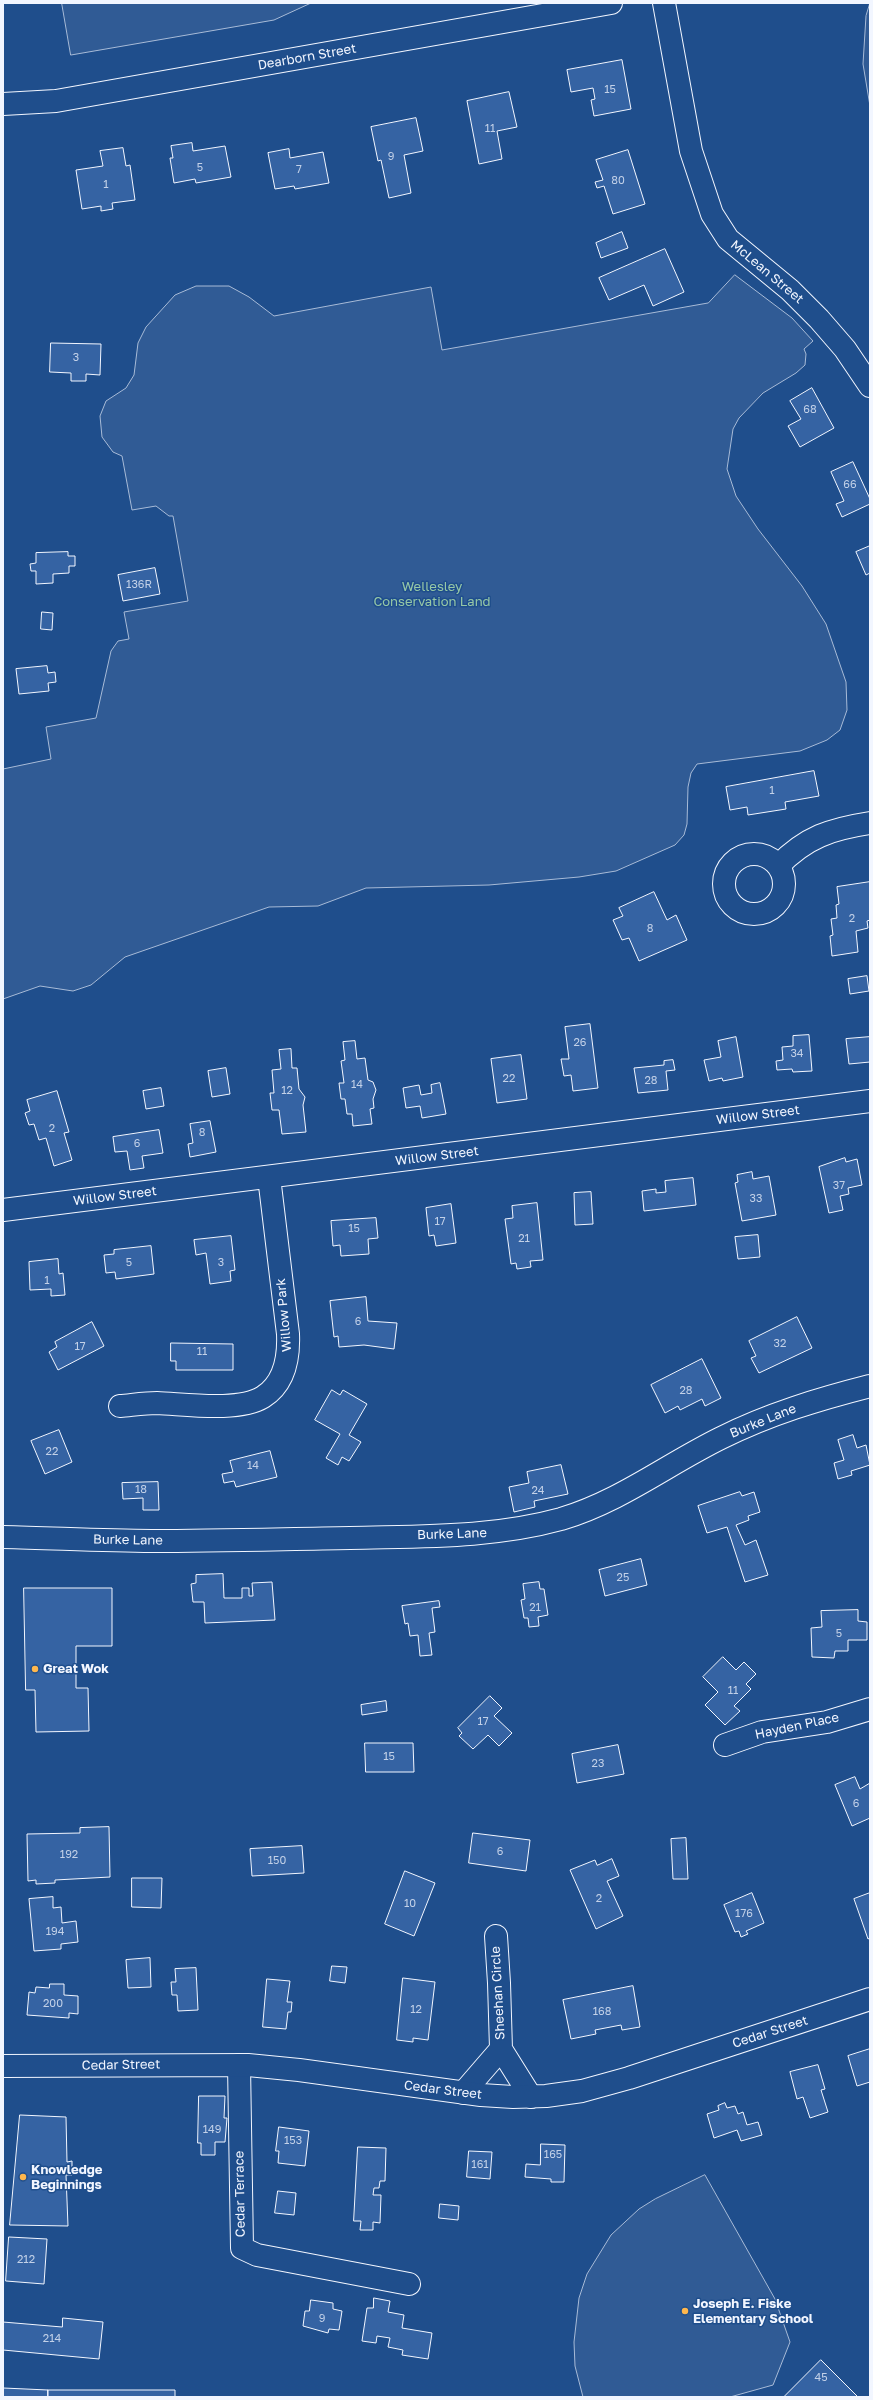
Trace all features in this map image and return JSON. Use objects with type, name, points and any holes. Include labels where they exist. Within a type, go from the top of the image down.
[{"type":"street","name":"Dearborn Street","points":[[3,104],[56,102],[611,3]]},
{"type":"street","name":"McLean Street","points":[[664,3],[691,151],[712,214],[728,239],[790,290],[820,319],[849,354],[870,386]]},
{"type":"street","points":[[778,866],[791,852],[810,839],[840,829],[870,824]]},
{"type":"street","name":"Willow Street","points":[[3,1210],[870,1101]]},
{"type":"street","name":"Willow Park","points":[[120,1406],[156,1403],[206,1406],[244,1403],[264,1396],[279,1379],[287,1359],[288,1334],[269,1177]]},
{"type":"street","name":"Burke Lane","points":[[3,1538],[216,1540],[461,1535],[507,1531],[558,1520],[596,1507],[615,1499],[701,1448],[740,1428],[798,1406],[870,1386]]},
{"type":"street","name":"Hayden Place","points":[[725,1745],[762,1732],[827,1722],[870,1708]]},
{"type":"street","name":"Sheehan Circle","points":[[496,1936],[500,1983],[501,2049],[530,2097]]},
{"type":"street","name":"Cedar Street","points":[[3,2066],[239,2065],[299,2070],[463,2093],[530,2097],[582,2091],[621,2081],[870,1999]]},
{"type":"street","name":"Sheehan Circle","points":[[463,2093],[501,2049]]},
{"type":"street","name":"Cedar Terrace","points":[[239,2065],[242,2248],[257,2255],[409,2284]]},
{"type":"shaded area","points":[[62,3],[311,3],[274,20],[71,55]]},
{"type":"shaded area","points":[[870,3],[870,106],[863,64],[866,16]]},
{"type":"shaded area","name":"Wellesley Conservation Land","points":[[735,275],[792,318],[813,341],[804,349],[806,354],[805,365],[796,373],[763,393],[739,418],[733,429],[727,469],[736,496],[758,529],[802,586],[826,624],[846,682],[847,710],[840,730],[827,740],[800,751],[697,764],[691,773],[688,787],[687,824],[684,835],[675,845],[616,871],[579,877],[489,885],[366,888],[318,906],[269,907],[125,957],[91,985],[73,991],[40,986],[3,999],[3,769],[51,759],[46,727],[96,718],[111,651],[118,641],[129,639],[124,612],[188,601],[173,516],[169,516],[156,506],[132,510],[122,456],[113,452],[102,437],[100,416],[106,401],[126,388],[134,375],[138,343],[146,327],[175,295],[196,286],[229,286],[249,297],[274,316],[431,287],[442,350],[708,303]]},
{"type":"shaded area","points":[[705,2175],[775,2299],[790,2342],[773,2385],[730,2397],[583,2397],[575,2366],[574,2342],[579,2298],[587,2274],[611,2235],[639,2209],[655,2199]]},
{"type":"building","points":[[622,60],[631,109],[594,116],[591,100],[595,99],[593,88],[571,92],[567,70]]},
{"type":"building","points":[[509,92],[517,127],[497,131],[502,159],[479,164],[467,101]]},
{"type":"building","points":[[416,118],[423,151],[404,155],[411,193],[389,198],[381,160],[378,161],[371,127]]},
{"type":"building","points":[[192,143],[193,151],[225,146],[231,177],[196,183],[195,179],[174,183],[170,158],[173,158],[171,146]]},
{"type":"building","points":[[123,148],[126,166],[130,165],[135,200],[112,203],[113,209],[101,211],[101,206],[82,209],[76,170],[103,166],[100,151]]},
{"type":"building","points":[[289,149],[290,158],[323,152],[329,183],[295,189],[294,186],[275,189],[268,153]]},
{"type":"building","points":[[628,150],[645,204],[613,214],[604,186],[597,188],[595,182],[603,180],[596,160]]},
{"type":"building","points":[[622,232],[628,248],[601,258],[596,243]]},
{"type":"building","points":[[665,249],[684,292],[653,306],[644,285],[609,300],[599,278]]},
{"type":"building","points":[[51,343],[101,344],[100,375],[86,374],[86,381],[71,381],[71,373],[50,372]]},
{"type":"building","points":[[812,388],[834,428],[800,447],[788,426],[801,419],[790,401]]},
{"type":"building","points":[[853,462],[870,499],[870,504],[842,517],[836,504],[844,501],[831,472]]},
{"type":"building","points":[[870,546],[870,573],[866,575],[856,552]]},
{"type":"building","points":[[68,552],[68,556],[75,556],[75,566],[69,566],[69,573],[53,574],[53,583],[36,584],[36,571],[31,571],[30,564],[36,563],[36,553]]},
{"type":"building","points":[[155,568],[160,594],[123,601],[118,575]]},
{"type":"building","points":[[42,612],[53,613],[52,630],[41,629]]},
{"type":"building","points":[[47,666],[48,673],[55,672],[56,682],[48,683],[49,691],[19,694],[16,669]]},
{"type":"building","points":[[814,771],[819,796],[785,802],[786,809],[748,815],[747,807],[730,810],[726,787]]},
{"type":"building","points":[[870,882],[870,920],[867,921],[868,928],[856,931],[858,952],[832,956],[830,936],[833,935],[831,919],[837,918],[836,905],[839,904],[837,887]]},
{"type":"building","points":[[654,892],[667,920],[676,915],[687,940],[639,961],[629,938],[622,940],[613,920],[623,916],[619,908]]},
{"type":"building","points":[[867,976],[869,991],[850,994],[848,979]]},
{"type":"building","points":[[590,1024],[598,1088],[573,1091],[571,1075],[564,1076],[561,1059],[569,1059],[565,1027]]},
{"type":"building","points":[[809,1035],[812,1071],[793,1072],[792,1069],[777,1070],[776,1061],[783,1060],[782,1047],[793,1046],[793,1036]]},
{"type":"building","points":[[736,1037],[743,1077],[723,1081],[722,1078],[709,1081],[704,1060],[721,1057],[718,1041]]},
{"type":"building","points":[[870,1037],[870,1062],[849,1064],[846,1039]]},
{"type":"building","points":[[355,1041],[357,1059],[365,1058],[368,1080],[373,1082],[376,1090],[373,1099],[374,1108],[370,1109],[372,1124],[353,1126],[352,1114],[347,1114],[345,1099],[341,1099],[339,1083],[344,1083],[341,1061],[345,1060],[343,1042]]},
{"type":"building","points":[[291,1049],[292,1068],[297,1068],[299,1089],[305,1097],[303,1105],[306,1132],[282,1134],[279,1110],[272,1110],[270,1093],[274,1093],[272,1070],[281,1069],[279,1050]]},
{"type":"building","points":[[521,1055],[527,1099],[497,1103],[491,1059]]},
{"type":"building","points":[[673,1060],[675,1070],[666,1071],[668,1090],[638,1093],[634,1068],[664,1065],[664,1061]]},
{"type":"building","points":[[226,1068],[230,1094],[212,1097],[208,1071]]},
{"type":"building","points":[[440,1083],[446,1114],[422,1118],[420,1106],[406,1108],[403,1088],[419,1085],[421,1095],[432,1093],[431,1085]]},
{"type":"building","points":[[161,1088],[164,1106],[146,1109],[143,1091]]},
{"type":"building","points":[[57,1091],[69,1132],[64,1133],[72,1160],[54,1166],[46,1138],[39,1140],[34,1124],[29,1125],[25,1113],[30,1111],[27,1100]]},
{"type":"building","points":[[210,1121],[216,1152],[190,1157],[188,1144],[193,1143],[190,1124]]},
{"type":"building","points":[[159,1130],[163,1153],[142,1156],[144,1168],[130,1170],[127,1151],[115,1152],[113,1137]]},
{"type":"building","points":[[845,1158],[846,1162],[857,1159],[862,1185],[848,1188],[849,1194],[840,1196],[843,1210],[829,1213],[819,1167]]},
{"type":"building","points":[[752,1172],[753,1179],[769,1176],[776,1215],[742,1221],[735,1183],[738,1182],[737,1175]]},
{"type":"building","points":[[693,1178],[696,1205],[644,1211],[642,1191],[656,1189],[656,1193],[666,1192],[665,1181]]},
{"type":"building","points":[[591,1192],[593,1224],[575,1225],[574,1193]]},
{"type":"building","points":[[537,1203],[543,1260],[530,1261],[531,1267],[517,1269],[516,1263],[511,1264],[505,1219],[513,1218],[512,1206]]},
{"type":"building","points":[[451,1204],[456,1243],[436,1246],[434,1235],[429,1236],[426,1208]]},
{"type":"building","points":[[376,1218],[378,1238],[368,1239],[369,1254],[341,1256],[340,1245],[333,1246],[331,1221]]},
{"type":"building","points":[[758,1235],[760,1257],[738,1259],[735,1237]]},
{"type":"building","points":[[231,1236],[235,1270],[230,1271],[231,1281],[210,1284],[206,1253],[196,1255],[194,1240]]},
{"type":"building","points":[[151,1246],[154,1274],[116,1279],[115,1272],[106,1273],[104,1255],[114,1254],[114,1250]]},
{"type":"building","points":[[58,1259],[59,1274],[63,1273],[65,1295],[51,1296],[51,1289],[30,1290],[29,1262]]},
{"type":"building","points":[[366,1297],[368,1321],[397,1323],[394,1349],[364,1345],[339,1347],[338,1336],[334,1337],[330,1301]]},
{"type":"building","points":[[797,1317],[812,1348],[759,1373],[751,1358],[756,1356],[749,1341]]},
{"type":"building","points":[[92,1322],[104,1346],[58,1370],[49,1352],[57,1347],[55,1342]]},
{"type":"building","points":[[171,1343],[233,1344],[233,1370],[176,1370],[176,1361],[171,1361]]},
{"type":"building","points":[[702,1359],[721,1398],[705,1406],[702,1399],[680,1410],[678,1406],[665,1413],[651,1385]]},
{"type":"building","points":[[332,1390],[340,1395],[343,1390],[367,1404],[349,1435],[361,1442],[349,1461],[342,1457],[338,1465],[326,1458],[340,1434],[315,1420]]},
{"type":"building","points":[[59,1430],[72,1462],[45,1474],[31,1441]]},
{"type":"building","points":[[853,1435],[857,1448],[866,1445],[870,1465],[851,1471],[852,1475],[838,1479],[834,1463],[844,1460],[838,1440]]},
{"type":"building","points":[[270,1451],[277,1477],[236,1487],[234,1481],[224,1483],[222,1474],[233,1472],[230,1461]]},
{"type":"building","points":[[561,1465],[568,1494],[534,1501],[535,1507],[514,1512],[509,1487],[529,1483],[527,1472]]},
{"type":"building","points":[[158,1482],[159,1510],[143,1510],[143,1498],[123,1499],[122,1483]]},
{"type":"building","points":[[740,1492],[742,1496],[754,1492],[760,1512],[748,1516],[749,1520],[736,1525],[745,1545],[756,1540],[768,1575],[745,1582],[727,1527],[707,1533],[698,1506]]},
{"type":"building","points":[[641,1559],[647,1585],[605,1596],[599,1570]]},
{"type":"building","points":[[223,1574],[224,1598],[242,1598],[242,1588],[249,1588],[249,1596],[253,1596],[252,1583],[272,1582],[275,1620],[205,1623],[204,1602],[193,1602],[191,1584],[196,1583],[196,1575]]},
{"type":"building","points":[[539,1582],[540,1589],[544,1589],[548,1615],[538,1617],[539,1626],[529,1627],[528,1618],[524,1618],[521,1600],[525,1599],[523,1584]]},
{"type":"building","points":[[24,1588],[112,1588],[112,1646],[76,1646],[76,1688],[88,1688],[89,1731],[36,1732],[35,1690],[26,1690]]},
{"type":"building","points":[[439,1601],[440,1607],[432,1608],[435,1632],[429,1633],[432,1655],[420,1656],[418,1635],[410,1636],[408,1623],[405,1624],[402,1606]]},
{"type":"building","points":[[858,1610],[858,1621],[867,1622],[867,1640],[848,1640],[848,1651],[835,1651],[834,1658],[812,1657],[811,1628],[822,1627],[821,1611]]},
{"type":"building","points":[[723,1657],[736,1670],[744,1662],[756,1674],[746,1684],[751,1689],[734,1706],[740,1711],[725,1725],[705,1705],[718,1692],[703,1677]]},
{"type":"building","points":[[490,1696],[502,1708],[494,1716],[512,1733],[499,1746],[488,1735],[473,1749],[459,1736],[462,1733],[458,1728]]},
{"type":"building","points":[[386,1701],[387,1711],[362,1715],[361,1705]]},
{"type":"building","points":[[365,1743],[413,1743],[414,1772],[366,1772]]},
{"type":"building","points":[[618,1745],[624,1774],[577,1783],[572,1754]]},
{"type":"building","points":[[855,1777],[860,1789],[870,1783],[870,1818],[852,1826],[835,1785]]},
{"type":"building","points":[[109,1827],[110,1877],[55,1880],[55,1883],[36,1884],[36,1880],[28,1881],[27,1834],[80,1833],[80,1828]]},
{"type":"building","points":[[473,1833],[530,1840],[526,1871],[469,1863]]},
{"type":"building","points":[[686,1838],[688,1879],[673,1879],[671,1839]]},
{"type":"building","points":[[302,1846],[304,1873],[252,1876],[250,1849]]},
{"type":"building","points":[[612,1859],[619,1876],[607,1881],[623,1916],[596,1929],[570,1870],[595,1860],[597,1865]]},
{"type":"building","points":[[405,1871],[435,1883],[414,1936],[385,1924]]},
{"type":"building","points":[[132,1878],[162,1878],[161,1908],[132,1907]]},
{"type":"building","points":[[752,1893],[764,1923],[746,1931],[748,1934],[741,1937],[739,1931],[735,1932],[724,1905]]},
{"type":"building","points":[[870,1893],[870,1938],[868,1939],[854,1899]]},
{"type":"building","points":[[53,1897],[53,1908],[61,1907],[62,1923],[76,1921],[78,1942],[61,1944],[61,1949],[34,1951],[29,1899]]},
{"type":"building","points":[[150,1958],[151,1987],[128,1988],[126,1960]]},
{"type":"building","points":[[332,1966],[347,1967],[345,1983],[330,1981]]},
{"type":"building","points":[[196,1968],[198,2010],[178,2011],[177,1995],[172,1995],[171,1982],[176,1982],[175,1969]]},
{"type":"building","points":[[403,1978],[435,1982],[428,2040],[413,2038],[413,2042],[397,2040]]},
{"type":"building","points":[[267,1979],[290,1981],[287,2002],[292,2002],[291,2012],[288,2012],[286,2029],[263,2027]]},
{"type":"building","points":[[50,1984],[64,1984],[64,1995],[78,1996],[78,2014],[69,2013],[69,2018],[27,2015],[29,1992],[35,1993],[36,1987],[49,1988]]},
{"type":"building","points":[[633,1986],[640,2027],[622,2030],[621,2025],[595,2030],[596,2034],[571,2039],[563,2000]]},
{"type":"building","points":[[870,2049],[870,2082],[857,2086],[848,2056]]},
{"type":"building","points":[[818,2065],[825,2089],[821,2090],[828,2112],[810,2118],[803,2097],[797,2099],[790,2072]]},
{"type":"building","points":[[199,2096],[225,2096],[224,2118],[227,2118],[225,2142],[215,2142],[215,2155],[201,2155],[201,2143],[198,2143]]},
{"type":"building","points":[[725,2103],[727,2108],[735,2106],[738,2114],[743,2112],[747,2125],[758,2122],[762,2135],[741,2141],[737,2130],[714,2138],[707,2114],[719,2110],[718,2106]]},
{"type":"building","points":[[20,2115],[66,2117],[67,2162],[72,2161],[72,2175],[66,2175],[68,2226],[10,2225]]},
{"type":"building","points":[[279,2127],[309,2131],[305,2166],[278,2163],[279,2151],[276,2151]]},
{"type":"building","points":[[541,2144],[565,2145],[564,2182],[551,2182],[551,2179],[525,2177],[526,2164],[540,2165]]},
{"type":"building","points":[[358,2147],[386,2148],[385,2181],[380,2181],[379,2188],[374,2188],[373,2195],[381,2195],[380,2223],[373,2222],[373,2230],[360,2230],[361,2221],[354,2221]]},
{"type":"building","points":[[469,2151],[492,2152],[490,2179],[467,2177]]},
{"type":"building","points":[[278,2191],[296,2193],[294,2215],[275,2213]]},
{"type":"building","points":[[440,2204],[459,2206],[458,2220],[439,2218]]},
{"type":"building","points":[[9,2237],[47,2239],[44,2284],[6,2281]]},
{"type":"building","points":[[374,2298],[390,2301],[388,2312],[404,2315],[402,2328],[432,2333],[428,2359],[402,2355],[403,2350],[388,2347],[390,2338],[377,2336],[376,2343],[362,2341],[367,2308],[373,2308]]},
{"type":"building","points":[[311,2300],[333,2303],[333,2309],[342,2311],[339,2330],[329,2329],[328,2333],[303,2326],[305,2311],[309,2311]]},
{"type":"building","points":[[63,2318],[103,2322],[99,2359],[3,2350],[3,2322],[62,2327]]},
{"type":"building","points":[[821,2360],[858,2397],[784,2397]]},
{"type":"building","points":[[3,2388],[48,2390],[48,2397],[3,2397]]},
{"type":"building","points":[[48,2390],[175,2390],[175,2397],[48,2397]]},
{"type":"place","name":"Great Wok","points":[[35,1669]]},
{"type":"place","name":"Knowledge Beginnings","points":[[23,2177]]},
{"type":"place","name":"Joseph E. Fiske Elementary School","points":[[685,2311]]}]
